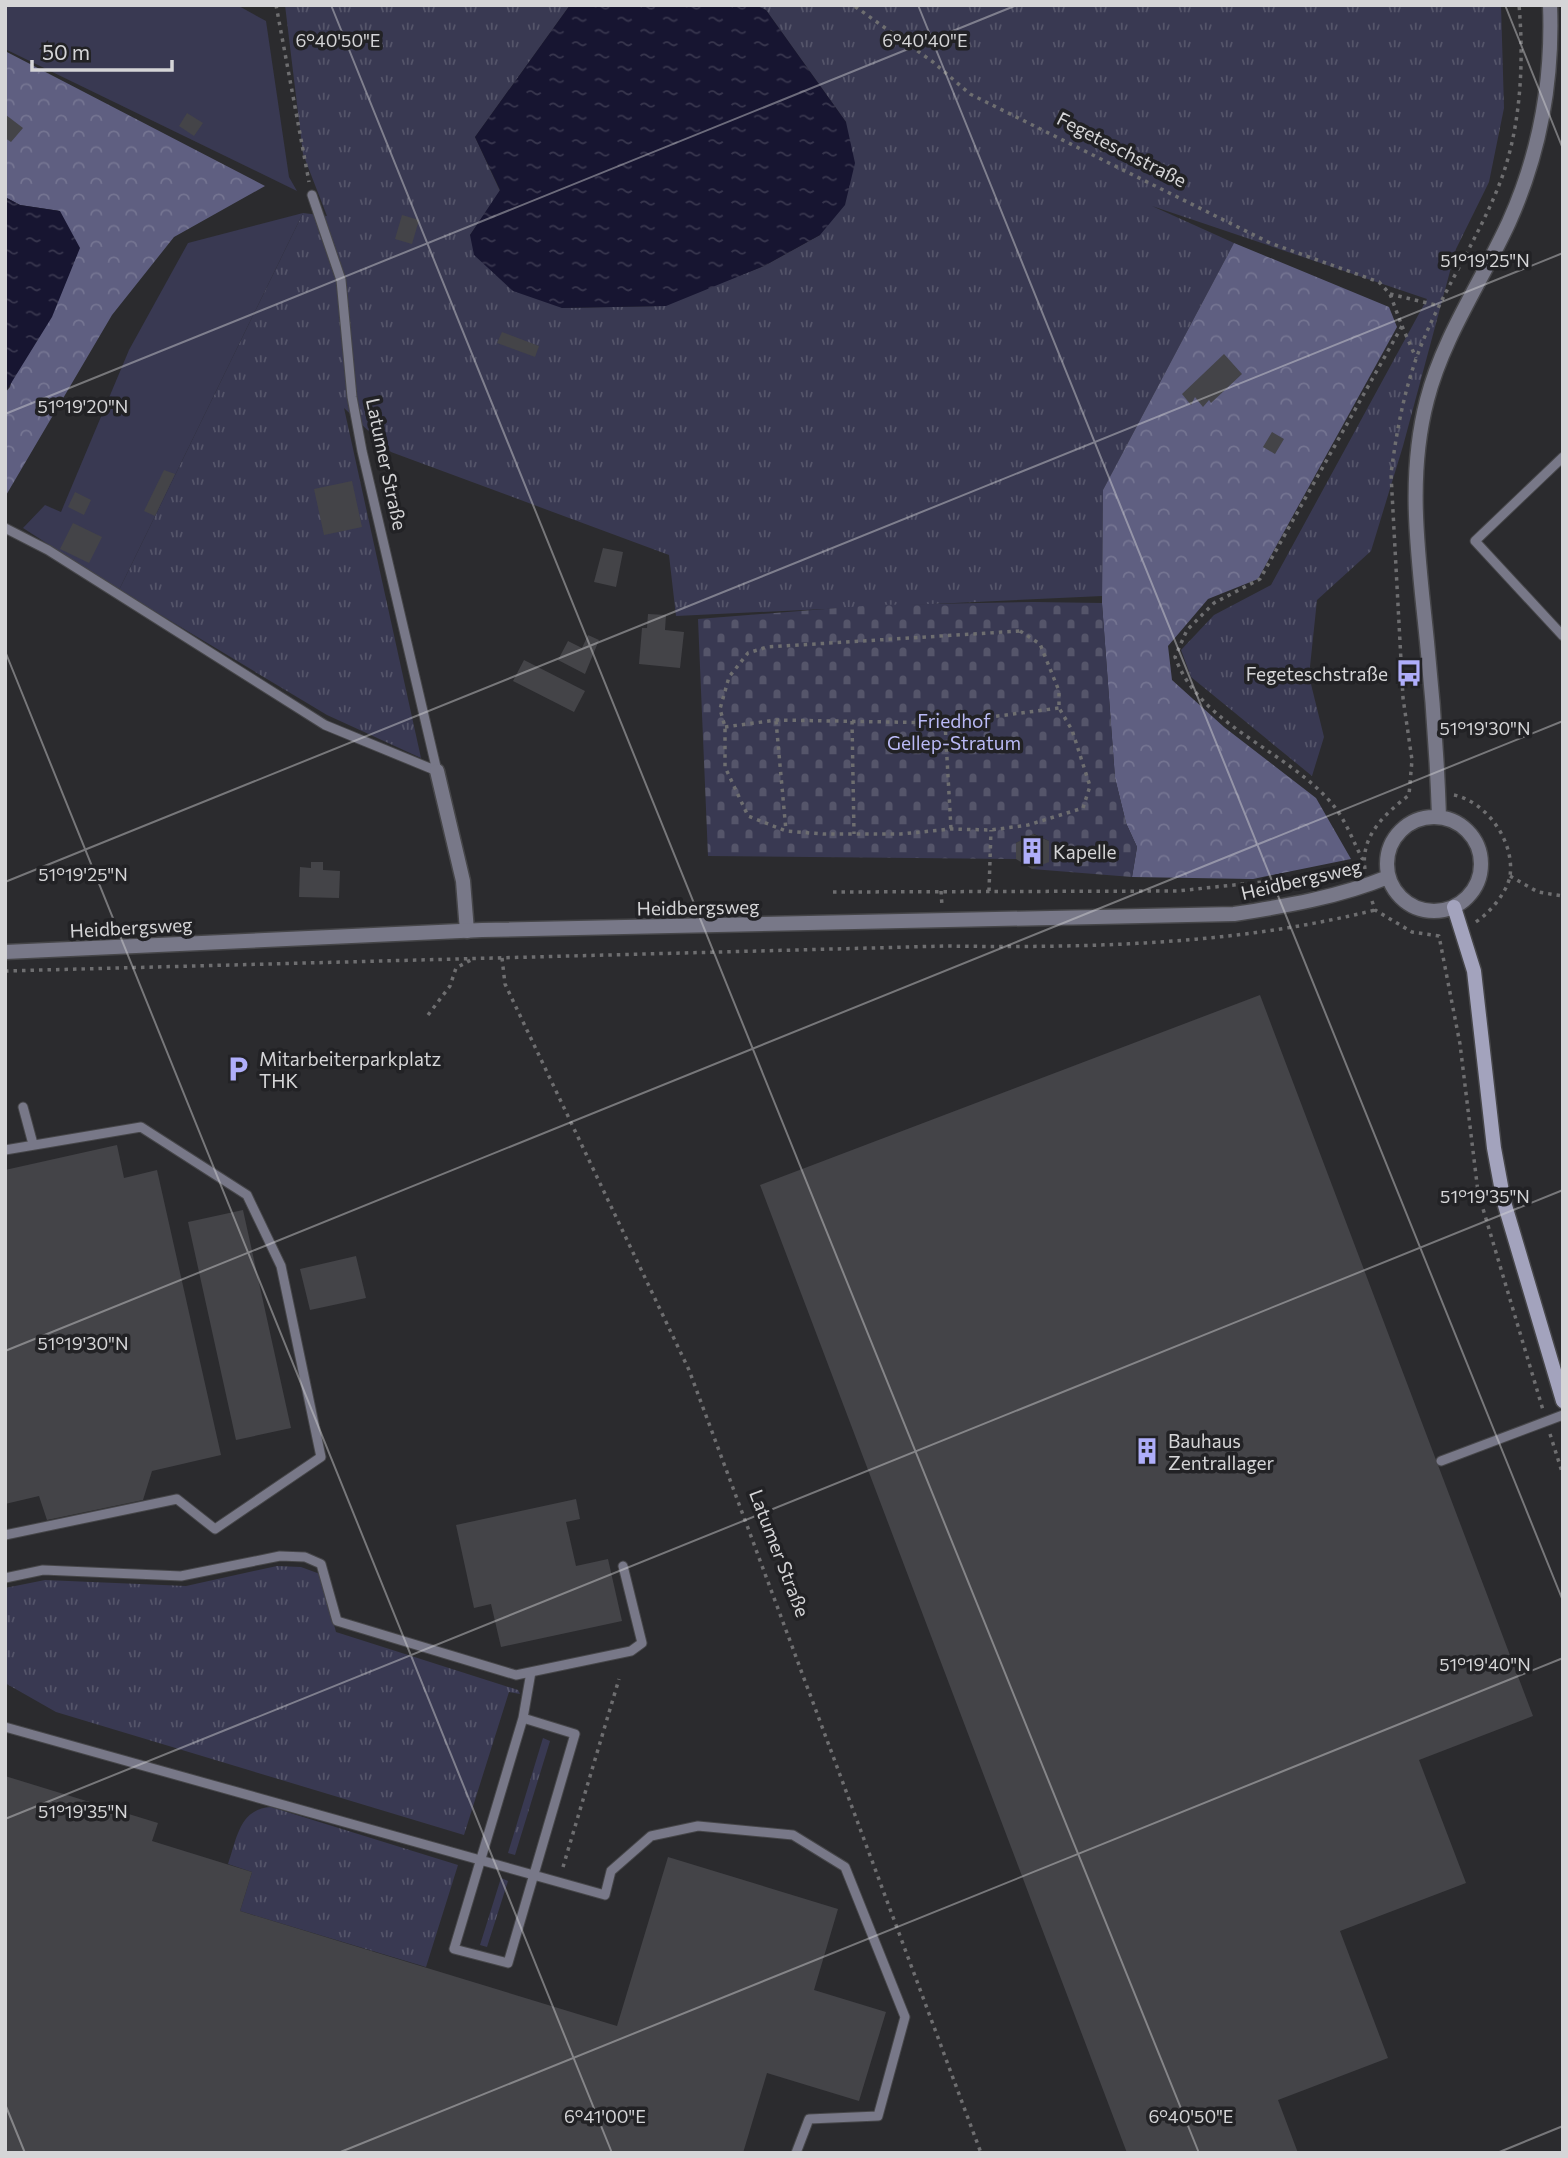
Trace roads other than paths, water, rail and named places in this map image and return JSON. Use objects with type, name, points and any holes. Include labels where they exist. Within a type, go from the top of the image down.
[{"type":"main road","points":[[1454,907],[1474,971],[1494,1148],[1504,1202],[1563,1401]]},
{"type":"street","points":[[1438,816],[1434,702],[1416,528],[1417,450],[1437,365],[1509,221],[1527,176],[1544,119],[1550,5]]},
{"type":"street","name":"Latumer Straße","points":[[437,771],[463,881],[467,931]]},
{"type":"street","points":[[1438,816],[1454,820],[1466,829],[1481,856],[1476,886],[1454,907],[1426,911],[1413,907],[1402,899],[1388,877],[1386,862],[1389,846],[1397,833],[1416,820],[1438,816]]},
{"type":"street","name":"Heidbergsweg","points":[[5,951],[467,931],[1234,915],[1367,886],[1388,877]]},
{"type":"lane","name":"Latumer Straße","points":[[312,195],[341,280],[352,397],[362,451],[437,771]]},
{"type":"lane","points":[[1563,457],[1475,541],[1563,636]]},
{"type":"lane","points":[[5,528],[48,551],[325,725],[437,771]]},
{"type":"lane","points":[[23,1107],[33,1143]]},
{"type":"lane","points":[[5,1150],[33,1143],[141,1127],[247,1195],[281,1266],[321,1457],[215,1529],[177,1499],[5,1535]]},
{"type":"lane","points":[[1441,1461],[1563,1415]]},
{"type":"lane","points":[[5,1578],[43,1570],[181,1576],[279,1556],[304,1557],[321,1564],[337,1620],[516,1675],[631,1651],[642,1643],[623,1566]]},
{"type":"lane","points":[[523,1718],[575,1734],[508,1963],[454,1949],[523,1718],[531,1672]]},
{"type":"lane","points":[[5,1727],[481,1858],[605,1895],[611,1871],[652,1836],[698,1826],[793,1835],[845,1867],[905,2017],[878,2116],[809,2119],[796,2153]]},
{"type":"water","points":[[570,5],[755,5],[766,10],[846,122],[855,163],[845,205],[820,235],[764,266],[666,306],[562,308],[513,291],[474,255],[470,235],[500,190],[475,137]]},
{"type":"water","points":[[5,197],[20,205],[60,211],[80,248],[52,317],[5,393]]},
{"type":"place","name":"Fegeteschstraße","points":[[1409,673]]},
{"type":"place","name":"Kapelle","points":[[1032,851]]},
{"type":"place","name":"Mitarbeiterparkplatz THK","points":[[238,1069]]},
{"type":"place","name":"Bauhaus Zentrallager","points":[[1147,1451]]},
{"type":"park label","name":"Friedhof Gellep-Stratum","points":[[954,731]]}]
